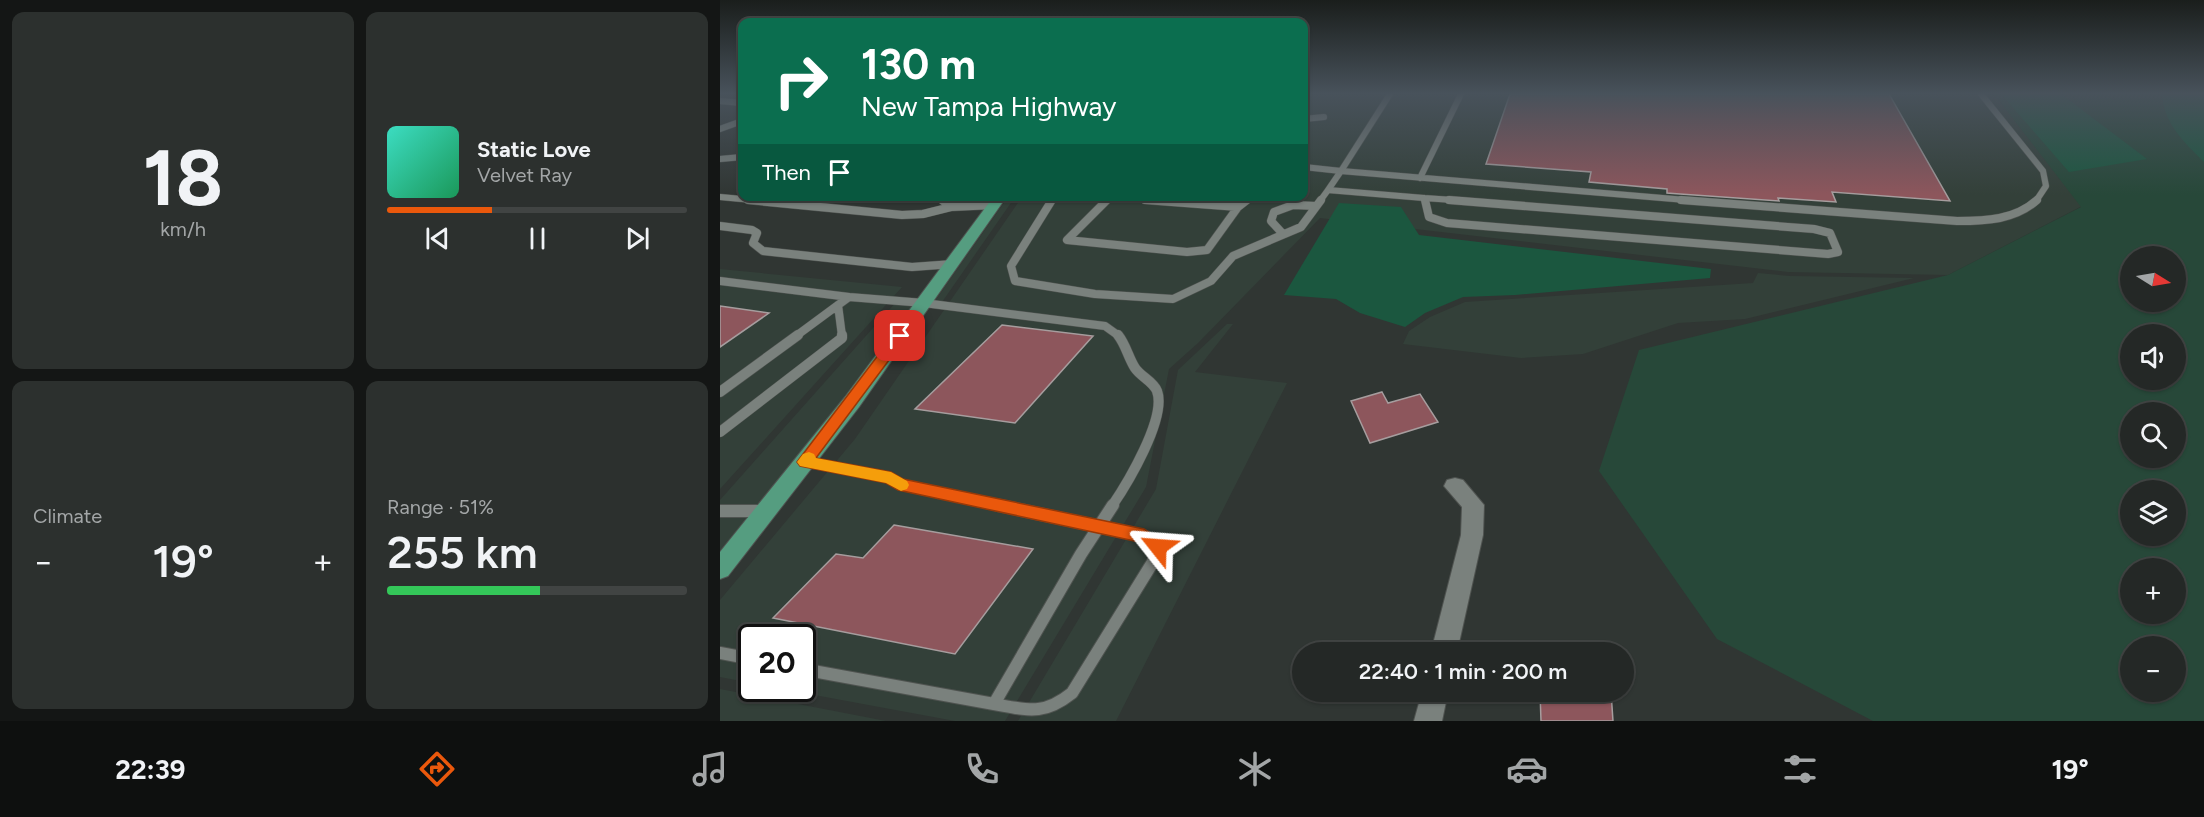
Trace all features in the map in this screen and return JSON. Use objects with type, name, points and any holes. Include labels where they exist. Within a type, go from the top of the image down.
[{"type":"main road","points":[[720,568],[805,462],[998,201]]},
{"type":"street","points":[[1446,642],[1472,535],[1473,505],[1455,486]]},
{"type":"street","points":[[1428,721],[1433,702]]},
{"type":"lane","points":[[1051,201],[1011,266],[1015,281],[1095,294],[1173,299],[1194,291],[1210,281],[1233,256],[1301,227],[1369,128]]},
{"type":"lane","points":[[1420,178],[1445,128]]},
{"type":"lane","points":[[1308,167],[1932,221],[1974,222],[1999,219],[2020,212],[2036,202],[2046,186],[2043,171],[2008,128]]},
{"type":"lane","points":[[720,159],[738,157]]},
{"type":"lane","points":[[1328,190],[1424,197],[1814,229],[1830,232],[1838,252],[1828,254],[1447,223],[1429,217],[1424,197]]},
{"type":"lane","points":[[720,197],[738,199]]},
{"type":"lane","points":[[760,201],[902,215],[923,214],[951,207],[998,201]]},
{"type":"lane","points":[[943,201],[951,207]]},
{"type":"lane","points":[[1106,201],[1067,240],[1187,252],[1207,250],[1238,207],[1245,201]]},
{"type":"lane","points":[[1161,201],[1238,207]]},
{"type":"lane","points":[[1283,234],[1271,221],[1274,212],[1293,205],[1316,206]]},
{"type":"lane","points":[[720,226],[752,230],[757,233],[753,243],[763,251],[912,267],[953,264]]},
{"type":"lane","points":[[720,281],[1084,322],[1106,326],[1121,336],[1136,369],[1149,380],[1158,394],[1156,413],[1146,444],[994,704]]},
{"type":"lane","points":[[720,392],[849,297]]},
{"type":"lane","points":[[720,432],[842,338],[838,305]]},
{"type":"lane","points":[[805,462],[891,478],[898,484],[1144,536],[1158,547],[1156,557],[1072,693],[1058,705],[1040,712],[816,672]]},
{"type":"lane","points":[[720,510],[767,511]]},
{"type":"lane","points":[[720,653],[738,656]]},
{"type":"shaded area","points":[[1308,128],[2020,128],[2082,206],[1948,275],[1788,272],[1320,218],[1198,343],[1169,369],[1146,487],[1005,721],[955,721],[816,695],[816,624],[738,624],[738,680],[720,677],[720,600],[855,439],[1019,201],[1308,201]]},
{"type":"shaded area","points":[[2020,128],[2204,128],[2204,721],[1873,721],[1717,639],[1599,471],[1639,350],[1948,275],[2081,207]]},
{"type":"shaded area","points":[[2030,128],[2106,128],[2147,159],[2069,172]]},
{"type":"shaded area","points":[[2174,128],[2204,128],[2204,162],[2182,140]]},
{"type":"shaded area","points":[[1005,201],[1012,201],[940,305],[932,305]]},
{"type":"shaded area","points":[[1339,203],[1401,207],[1419,235],[1711,269],[1710,278],[1515,295],[1463,297],[1425,313],[1405,327],[1360,313],[1336,299],[1284,295]]},
{"type":"shaded area","points":[[720,269],[902,287],[720,489]]},
{"type":"shaded area","points":[[1758,273],[1790,276],[1914,278],[1745,319],[1678,323],[1583,354],[1521,358],[1403,344],[1409,331],[1430,317],[1465,302],[1753,283]]},
{"type":"shaded area","points":[[897,301],[914,303],[840,402],[720,553],[720,500]]},
{"type":"shaded area","points":[[1227,324],[1233,324],[1195,372],[1287,383],[1116,721],[1018,721],[1156,489],[1178,370]]},
{"type":"shaded area","points":[[720,689],[738,692],[738,702],[787,702],[886,721],[720,721]]},
{"type":"building","points":[[1498,128],[1908,128],[1950,201],[1832,192],[1836,202],[1778,198],[1779,201],[1667,193],[1667,189],[1589,182],[1591,172],[1486,164]]},
{"type":"building","points":[[720,306],[769,313],[720,347]]},
{"type":"building","points":[[1002,325],[1093,336],[1015,423],[915,409]]},
{"type":"building","points":[[1382,392],[1388,403],[1420,394],[1438,422],[1370,443],[1351,401]]},
{"type":"building","points":[[894,525],[1033,549],[955,654],[816,627],[816,624],[773,618],[836,554],[863,558]]},
{"type":"building","points":[[1540,702],[1612,702],[1613,721],[1541,721]]},
{"type":"slow traffic","points":[[809,458],[805,462],[891,478],[901,485]]},
{"type":"route","points":[[900,336],[805,462],[891,478],[898,484],[1144,536],[1158,547]]}]
